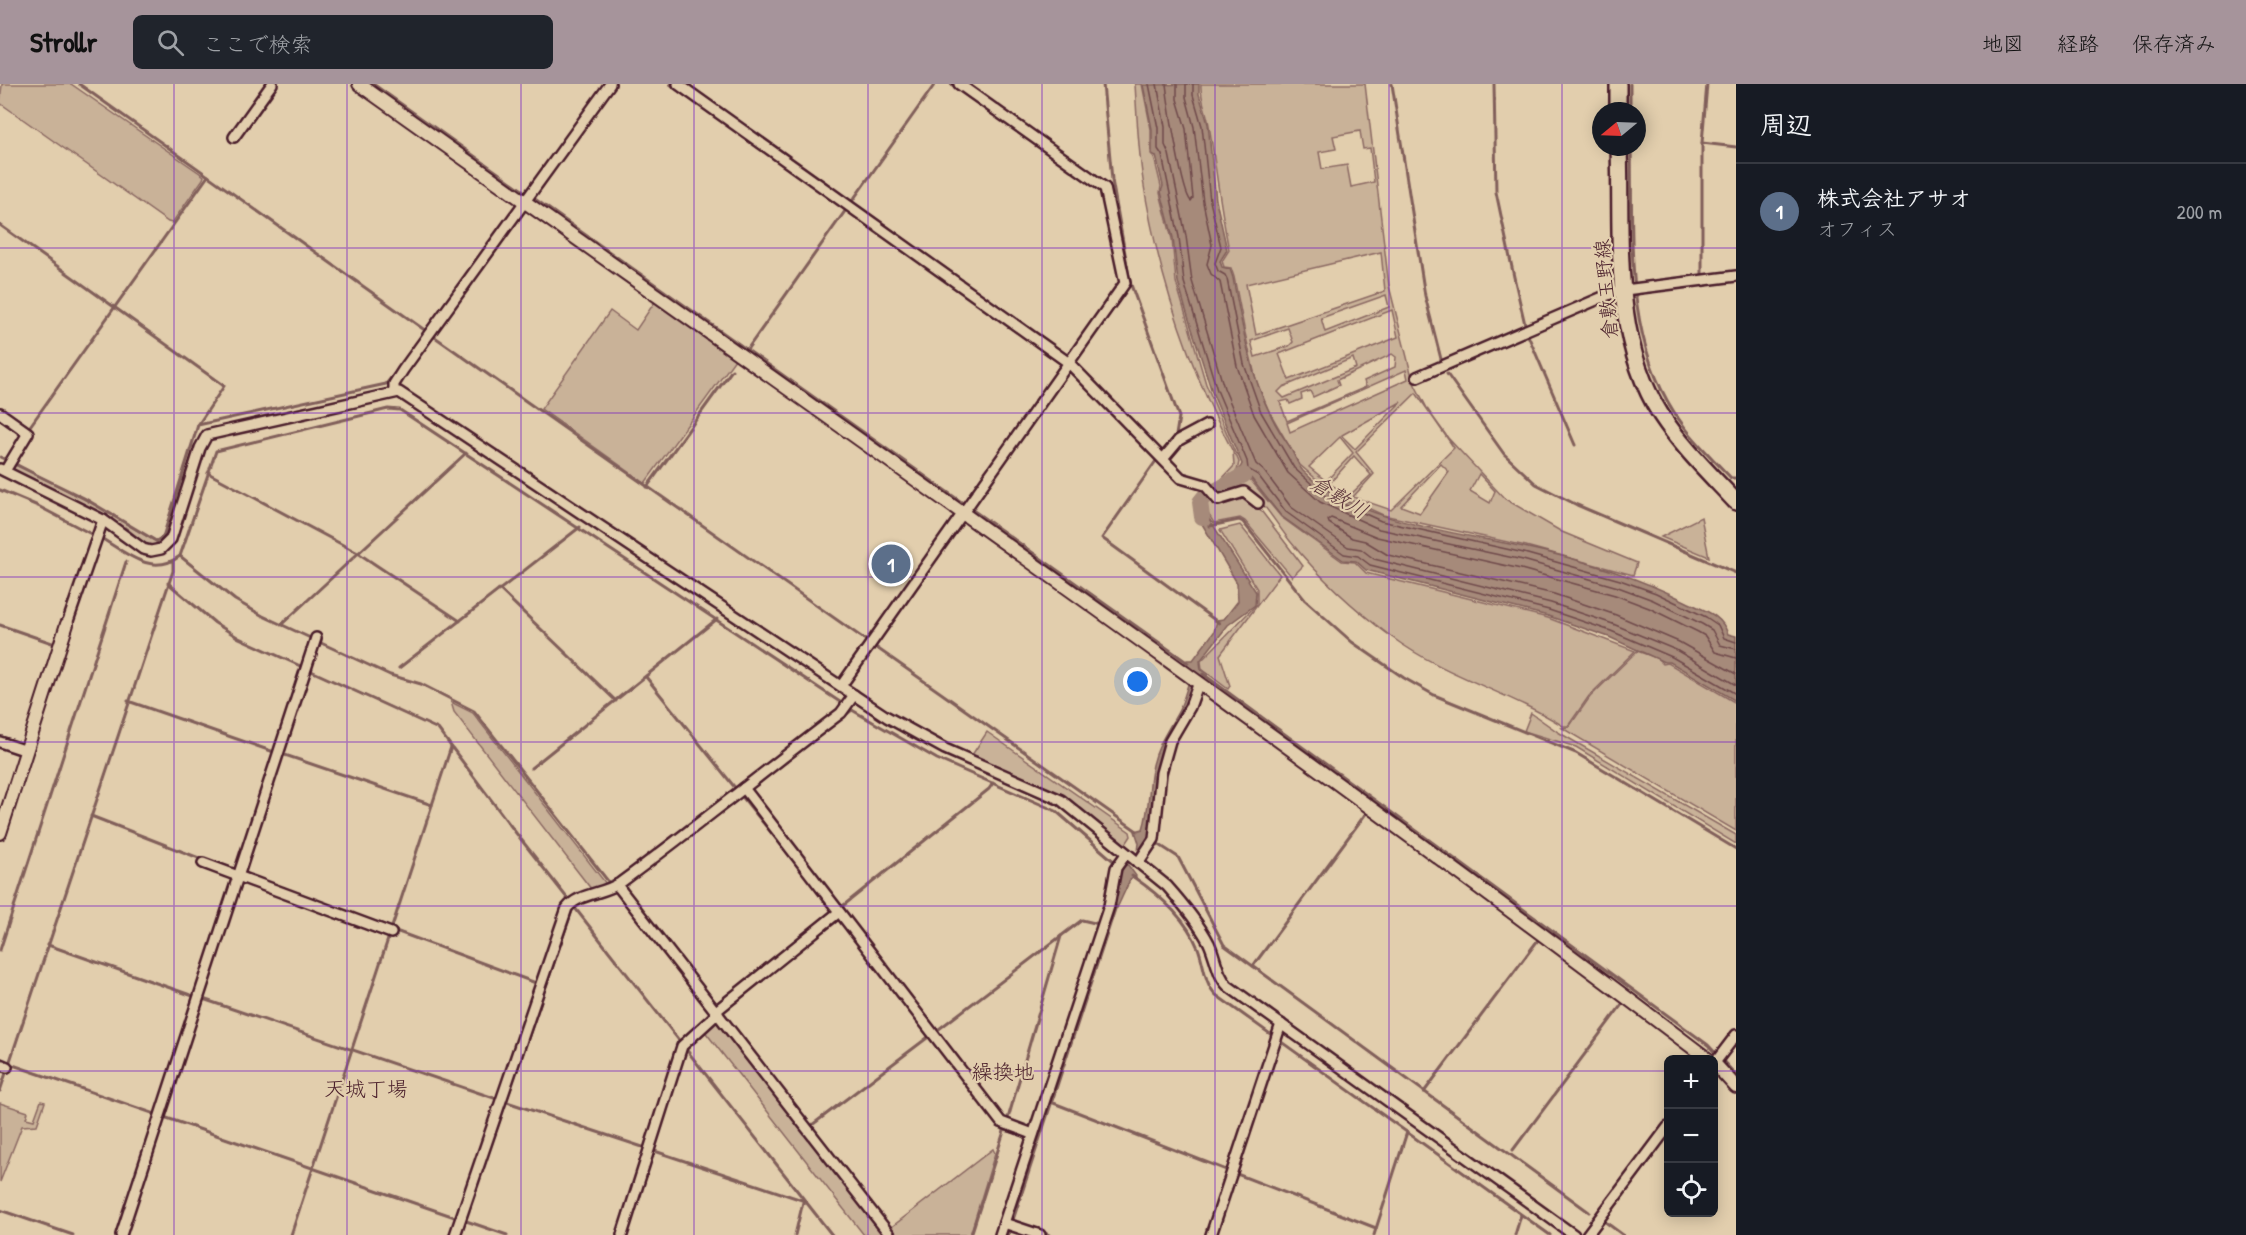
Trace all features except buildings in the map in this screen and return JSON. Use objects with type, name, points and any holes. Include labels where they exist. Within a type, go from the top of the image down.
[{"type":"main road","points":[[1618,84],[1618,102]]},
{"type":"main road","name":"倉敷玉野線","points":[[1620,156],[1631,290],[1632,347],[1645,384],[1660,414],[1679,441],[1736,502]]},
{"type":"street","points":[[234,137],[272,84]]},
{"type":"street","points":[[359,84],[529,198],[966,510],[1708,1055]]},
{"type":"street","points":[[394,391],[395,382],[409,362],[610,84]]},
{"type":"street","points":[[678,84],[1069,363],[1181,478],[1205,485],[1221,500],[1244,492],[1258,503]]},
{"type":"street","points":[[841,686],[1125,283],[1106,188],[959,84]]},
{"type":"street","points":[[1417,377],[1526,329],[1631,290],[1736,276]]},
{"type":"street","points":[[0,413],[28,432],[3,470],[103,520],[143,549],[161,549],[171,539],[200,448],[207,435],[394,391],[841,686],[849,703],[945,749],[1061,800],[1121,862],[1138,863],[1167,886],[1195,920],[1209,944],[1224,982],[1575,1235]]},
{"type":"street","points":[[1161,457],[1179,441],[1207,425]]},
{"type":"street","points":[[0,833],[103,520]]},
{"type":"street","points":[[121,1235],[315,640]]},
{"type":"street","points":[[1138,863],[1154,841],[1162,767],[1172,737],[1190,707],[1195,679]]},
{"type":"street","points":[[455,1235],[572,903],[616,887],[743,791],[849,703]]},
{"type":"street","points":[[0,742],[27,751]]},
{"type":"street","points":[[743,791],[1006,1125],[1033,1136]]},
{"type":"street","points":[[1000,1235],[1009,1224],[1033,1136],[1109,906],[1121,862]]},
{"type":"street","points":[[203,863],[389,932]]},
{"type":"street","points":[[616,887],[890,1235]]},
{"type":"street","points":[[622,1235],[683,1044],[837,912]]},
{"type":"street","points":[[1211,1235],[1274,1039],[1281,1024]]},
{"type":"street","points":[[1718,1056],[1736,1035]]},
{"type":"street","points":[[1718,1064],[1736,1087]]},
{"type":"street","points":[[1587,1235],[1664,1132]]},
{"type":"street","points":[[1009,1224],[1040,1235]]},
{"type":"shaded area","points":[[2,84],[71,84],[204,176],[203,179],[172,223],[168,222],[0,103]]},
{"type":"shaded area","points":[[1135,84],[1142,84],[1151,129],[1151,154],[1154,157],[1161,186],[1160,193],[1172,239],[1176,282],[1206,384],[1239,462],[1237,471],[1222,482],[1221,480],[1234,466],[1233,452],[1202,387],[1166,285],[1143,180]]},
{"type":"shaded area","points":[[1201,84],[1365,84],[1389,286],[1413,381],[1428,410],[1448,438],[1505,499],[1562,532],[1637,563],[1633,575],[1526,546],[1383,515],[1329,490],[1300,465],[1268,409],[1256,380],[1234,277],[1231,268],[1224,267],[1222,261],[1229,250]],"holes":[[[1360,131],[1363,149],[1370,148],[1374,182],[1351,187],[1347,165],[1322,169],[1319,152],[1336,149],[1333,136]],[[1381,252],[1385,291],[1256,335],[1246,284]],[[1386,295],[1389,307],[1325,332],[1321,318]],[[1392,310],[1398,337],[1289,380],[1279,354]],[[1288,328],[1293,342],[1289,346],[1255,357],[1251,341]],[[1392,354],[1396,357],[1395,367],[1364,381],[1366,387],[1287,421],[1280,402],[1288,400],[1290,404],[1302,399],[1301,394],[1310,391],[1313,397],[1339,385],[1337,380]],[[1353,358],[1356,368],[1284,398],[1278,392],[1283,387]],[[1406,370],[1408,379],[1290,432],[1287,423]],[[1416,393],[1454,448],[1391,510],[1353,497],[1374,474],[1356,452]],[[1401,402],[1355,449],[1342,435]],[[1340,437],[1353,453],[1326,481],[1309,467]],[[1354,456],[1371,475],[1350,495],[1329,484]],[[1441,464],[1449,472],[1420,513],[1401,506]],[[1479,474],[1495,491],[1490,503],[1470,491]]]},
{"type":"shaded area","points":[[656,300],[736,358],[645,483],[541,409],[610,311],[636,330]]},
{"type":"shaded area","points":[[13,462],[109,513],[104,518],[10,468]]},
{"type":"shaded area","points":[[1249,478],[1281,517],[1342,561],[1355,562],[1366,573],[1548,618],[1635,651],[1589,696],[1568,726],[1563,726],[1521,703],[1434,663],[1379,627],[1338,593],[1313,568],[1251,491],[1244,488],[1230,493],[1225,492]]},
{"type":"shaded area","points":[[178,490],[183,492],[171,532],[161,546],[145,544],[125,527],[122,529],[111,521],[113,516],[158,543],[165,536]]},
{"type":"shaded area","points":[[1244,494],[1256,504],[1303,566],[1292,577],[1245,521],[1240,518],[1214,523],[1207,512],[1206,501],[1212,498]]},
{"type":"shaded area","points":[[1701,517],[1709,557],[1661,537]]},
{"type":"shaded area","points":[[1240,525],[1280,575],[1220,655],[1230,686],[1228,689],[1202,669],[1201,661],[1257,604],[1257,589],[1220,530]]},
{"type":"shaded area","points":[[1637,651],[1657,658],[1663,664],[1668,663],[1736,703],[1736,831],[1562,728],[1569,727],[1590,697]]},
{"type":"shaded area","points":[[451,702],[473,713],[607,885],[592,890],[454,712]]},
{"type":"shaded area","points":[[1531,713],[1558,732],[1736,835],[1736,844],[1576,747],[1524,731]]},
{"type":"shaded area","points":[[987,732],[1130,832],[1131,836],[1124,847],[1067,800],[972,755]]},
{"type":"shaded area","points":[[714,1019],[884,1235],[864,1235],[703,1029]]},
{"type":"shaded area","points":[[41,1101],[45,1102],[37,1125],[22,1126],[0,1182],[0,1103],[28,1112],[26,1118],[34,1120]]},
{"type":"shaded area","points":[[993,1149],[995,1153],[970,1235],[893,1235],[889,1229]]},
{"type":"water","name":"倉敷川","points":[[1199,84],[1199,94],[1208,124],[1216,200],[1227,250],[1220,261],[1222,267],[1230,269],[1233,278],[1246,343],[1266,406],[1303,471],[1324,488],[1377,514],[1587,563],[1648,584],[1706,611],[1717,617],[1728,634],[1736,636],[1736,701],[1670,662],[1664,662],[1609,637],[1548,616],[1366,570],[1356,561],[1343,560],[1281,516],[1250,477],[1226,488],[1223,484],[1242,464],[1212,392],[1178,282],[1173,238],[1161,192],[1163,186],[1156,156],[1152,154],[1152,129],[1143,85]]},
{"type":"water","points":[[1202,495],[1205,499],[1206,514],[1256,592],[1255,605],[1228,625],[1200,661],[1201,670],[1208,674],[1205,678],[1200,675],[1192,685],[1186,709],[1158,767],[1150,840],[1140,854],[1135,831],[1143,829],[1155,757],[1181,705],[1193,671],[1184,663],[1187,660],[1193,660],[1214,632],[1217,620],[1224,619],[1238,601],[1237,583],[1195,512],[1196,500]]},
{"type":"water","points":[[1128,865],[1136,876],[1130,880],[1117,908],[1114,907],[1119,871],[1122,866]]},
{"type":"waterway","points":[[79,84],[426,331]]},
{"type":"waterway","points":[[373,84],[1188,663]]},
{"type":"waterway","points":[[595,97],[604,84]]},
{"type":"waterway","points":[[670,84],[764,151]]},
{"type":"waterway","points":[[746,351],[935,84]]},
{"type":"waterway","points":[[951,84],[1101,191]]},
{"type":"waterway","points":[[1103,84],[1112,180],[1130,282],[1179,417],[1176,435],[1162,453]]},
{"type":"waterway","points":[[1392,84],[1425,296],[1442,363]]},
{"type":"waterway","points":[[1494,84],[1496,192],[1514,277],[1527,333],[1575,445]]},
{"type":"waterway","points":[[1630,84],[1630,102]]},
{"type":"waterway","points":[[1702,280],[1702,143],[1707,84]]},
{"type":"waterway","points":[[1702,143],[1736,147]]},
{"type":"waterway","points":[[1631,156],[1634,284],[1646,350],[1658,382],[1680,421],[1731,478],[1736,478]]},
{"type":"waterway","points":[[28,429],[208,176]]},
{"type":"waterway","points":[[0,225],[224,386],[198,425]]},
{"type":"waterway","points":[[1636,296],[1639,293],[1669,289]]},
{"type":"waterway","points":[[405,360],[425,331]]},
{"type":"waterway","points":[[432,335],[1137,831]]},
{"type":"waterway","points":[[0,457],[84,498],[156,541],[163,537],[198,425],[386,384],[399,368]]},
{"type":"waterway","points":[[647,487],[732,370]]},
{"type":"waterway","points":[[1447,374],[1504,454],[1536,484],[1577,505],[1736,573]]},
{"type":"waterway","points":[[101,538],[139,560],[159,564],[170,562],[180,556],[216,451],[388,409],[400,410],[852,710],[937,759],[1056,811],[1117,864]]},
{"type":"waterway","points":[[0,420],[23,436]]},
{"type":"waterway","points":[[281,625],[466,453]]},
{"type":"waterway","points":[[1158,458],[1102,538],[1219,623]]},
{"type":"waterway","points":[[208,473],[358,553],[460,621]]},
{"type":"waterway","points":[[1202,517],[1200,502],[1204,497],[1244,475]]},
{"type":"waterway","points":[[0,490],[38,506],[93,535]]},
{"type":"waterway","points":[[1210,526],[1239,520],[1243,522],[1305,600],[1352,642],[1404,678],[1434,695],[1576,753],[1736,849]]},
{"type":"waterway","points":[[399,668],[580,527]]},
{"type":"waterway","points":[[180,556],[235,600],[263,616],[390,675],[421,684],[474,711],[652,937]]},
{"type":"waterway","points":[[0,1091],[173,571],[173,561]]},
{"type":"waterway","points":[[0,950],[126,562]]},
{"type":"waterway","points":[[168,583],[215,623],[239,638],[438,729],[516,833],[832,1235]]},
{"type":"waterway","points":[[499,589],[616,701]]},
{"type":"waterway","points":[[531,768],[717,619]]},
{"type":"waterway","points":[[0,625],[55,644]]},
{"type":"waterway","points":[[1203,674],[1708,1045],[1736,1075]]},
{"type":"waterway","points":[[646,677],[814,886]]},
{"type":"waterway","points":[[128,701],[274,752]]},
{"type":"waterway","points":[[753,787],[852,710]]},
{"type":"waterway","points":[[291,1235],[451,747]]},
{"type":"waterway","points":[[282,754],[432,805]]},
{"type":"waterway","points":[[839,909],[989,789],[993,783]]},
{"type":"waterway","points":[[250,854],[271,789]]},
{"type":"waterway","points":[[1253,966],[1367,812]]},
{"type":"waterway","points":[[91,816],[204,860]]},
{"type":"waterway","points":[[1155,842],[1178,857],[1224,945],[1589,1212]]},
{"type":"waterway","points":[[622,887],[643,871]]},
{"type":"waterway","points":[[1132,876],[1161,898],[1186,926],[1198,948],[1209,985],[1216,995],[1550,1235]]},
{"type":"waterway","points":[[1008,1235],[1116,906]]},
{"type":"waterway","points":[[460,1235],[573,908]]},
{"type":"waterway","points":[[935,1032],[1082,920],[1099,924]]},
{"type":"waterway","points":[[393,930],[536,983]]},
{"type":"waterway","points":[[1007,1122],[1061,936]]},
{"type":"waterway","points":[[1424,1092],[1538,940]]},
{"type":"waterway","points":[[48,945],[196,997]]},
{"type":"waterway","points":[[166,1111],[219,949]]},
{"type":"waterway","points":[[203,999],[497,1099]]},
{"type":"waterway","points":[[1513,1150],[1623,1003]]},
{"type":"waterway","points":[[808,1128],[931,1035]]},
{"type":"waterway","points":[[7,1063],[507,1235]]},
{"type":"waterway","points":[[507,1102],[805,1201]]},
{"type":"waterway","points":[[1051,1102],[1376,1228]]},
{"type":"waterway","points":[[1000,1125],[1004,1130],[1021,1134]]},
{"type":"waterway","points":[[971,1235],[1005,1128]]},
{"type":"waterway","points":[[1374,1235],[1407,1132]]},
{"type":"waterway","points":[[1623,1235],[1604,1221],[1664,1140]]},
{"type":"waterway","points":[[795,1235],[803,1202]]},
{"type":"waterway","points":[[0,1210],[73,1235]]},
{"type":"waterway","points":[[1515,1235],[1521,1215]]},
{"type":"waterway","points":[[1042,1232],[1049,1235]]},
{"type":"place","name":"株式会社アサオ","points":[[891,564]]},
{"type":"district","name":"繰換地","points":[[1003,1072]]},
{"type":"district","name":"天城丁場","points":[[366,1089]]}]
